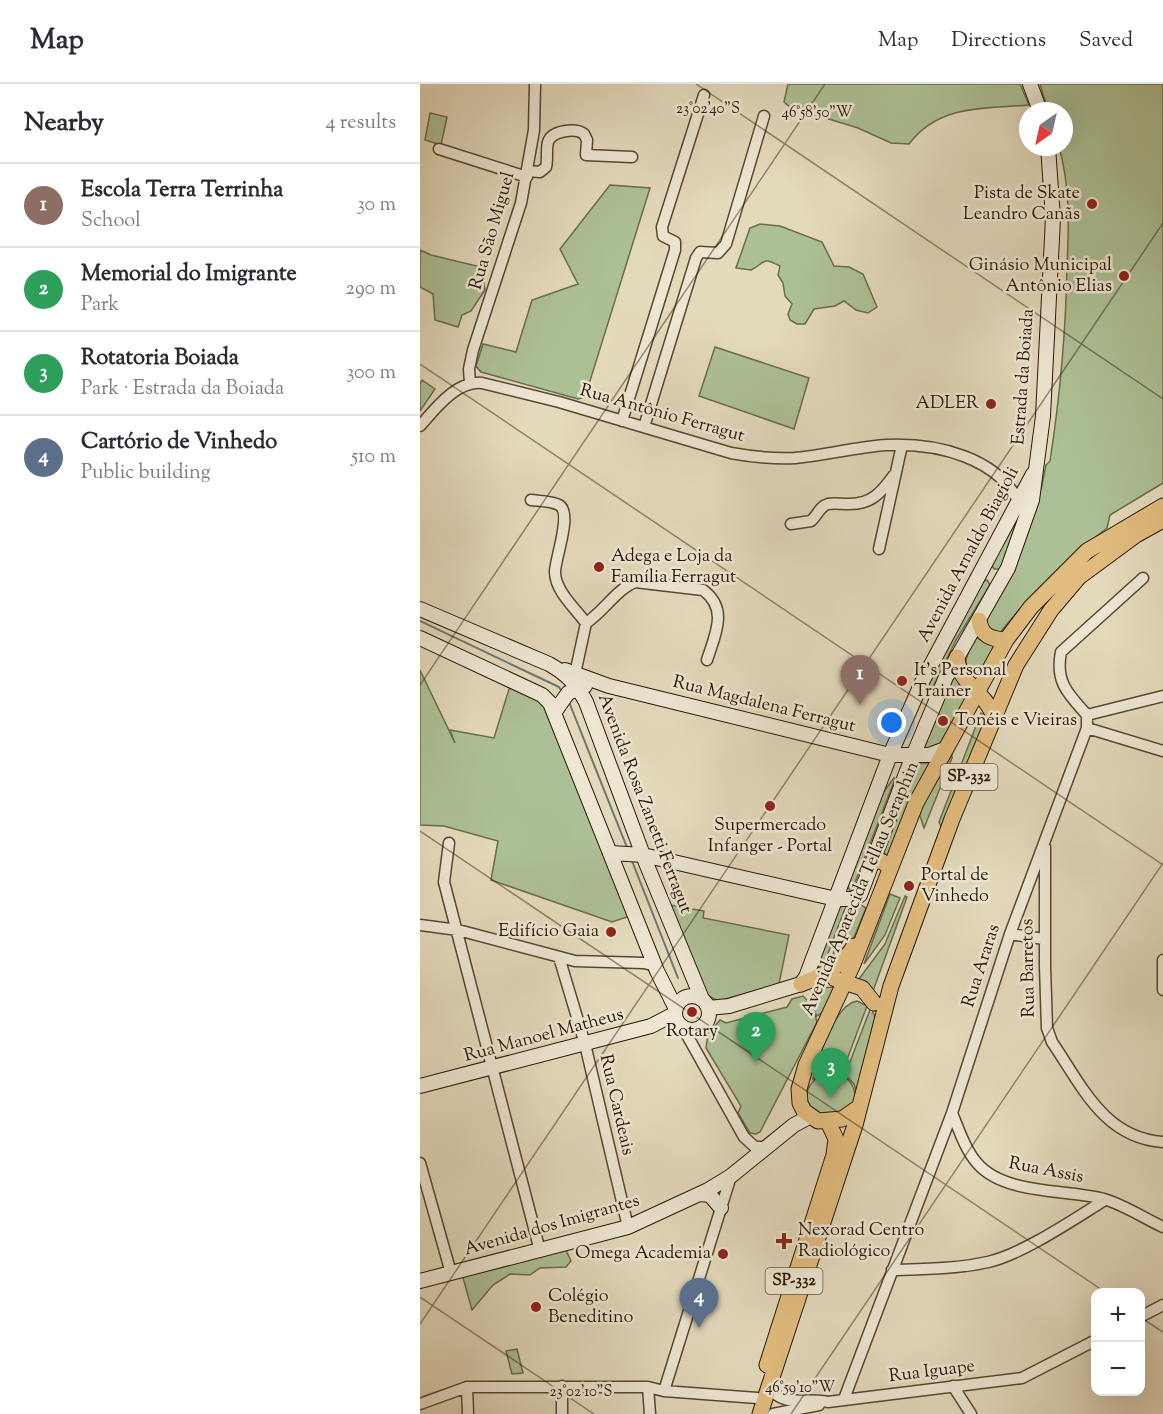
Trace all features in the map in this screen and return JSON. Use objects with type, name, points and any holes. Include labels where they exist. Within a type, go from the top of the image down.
[{"type":"main road","points":[[1030,84],[1037,102]]},
{"type":"main road","name":"Estrada da Boiada","points":[[1036,467],[1043,416],[1053,218],[1049,156]]},
{"type":"main road","name":"Avenida Arnaldo Biagioli","points":[[808,981],[890,755],[947,632],[1036,467]]},
{"type":"main road","name":"Avenida Arnaldo Biagioli","points":[[836,899],[857,897],[863,889],[909,755],[957,657],[1003,577],[1032,500],[1036,467]]},
{"type":"main road","name":"Avenida Aparecida Tellau Seraphin","points":[[809,1117],[800,1103],[799,1089],[806,1065],[844,982],[916,803],[1006,640],[1053,582],[1087,551],[1163,506]]},
{"type":"main road","name":"SP-332","points":[[760,1414],[773,1393],[863,1092],[891,986],[952,819],[1016,665],[1063,593],[1097,562],[1163,520]]},
{"type":"main road","points":[[984,566],[988,572],[1003,577]]},
{"type":"main road","name":"Avenida Rosa Zanetti Ferragut","points":[[420,609],[549,664],[577,681],[643,855],[705,1004]]},
{"type":"main road","points":[[979,620],[985,634],[991,638],[1006,640]]},
{"type":"main road","points":[[420,638],[542,695],[554,713],[657,971],[683,1028],[692,1030],[701,1027],[707,1020],[705,1004]]},
{"type":"main road","points":[[957,657],[957,667],[963,679],[987,701],[994,717]]},
{"type":"main road","points":[[554,713],[577,681]]},
{"type":"main road","name":"Rua Magdalena Ferragut","points":[[577,681],[609,686],[890,755],[929,755],[945,749]]},
{"type":"main road","points":[[914,701],[920,700],[933,708]]},
{"type":"main road","points":[[882,777],[909,755]]},
{"type":"main road","points":[[611,853],[643,855],[836,899]]},
{"type":"main road","points":[[874,861],[881,861],[890,867]]},
{"type":"main road","points":[[659,891],[660,877],[665,868],[675,863]]},
{"type":"main road","points":[[675,1011],[687,996],[705,1004],[729,1006],[808,981],[844,960],[874,909]]},
{"type":"main road","points":[[808,981],[844,982],[862,988],[874,1003],[879,1027]]},
{"type":"main road","points":[[836,1000],[855,995],[865,997],[874,1003]]},
{"type":"main road","name":"Rua Manoel Matheus","points":[[420,1086],[651,1026],[675,1011]]},
{"type":"main road","points":[[809,1117],[828,1122],[843,1119],[858,1108]]},
{"type":"main road","name":"Avenida dos Imigrantes","points":[[420,1281],[628,1227],[700,1194],[731,1176],[764,1147],[809,1117]]},
{"type":"main road","name":"SP-332","points":[[751,1414],[834,1155],[836,1138],[828,1122]]},
{"type":"main road","points":[[700,1194],[710,1195],[721,1208]]},
{"type":"street","name":"Rua São Miguel","points":[[470,384],[469,369],[473,350],[521,203],[534,130],[535,84]]},
{"type":"street","points":[[622,421],[675,250],[675,242],[663,236],[662,227],[704,95]]},
{"type":"street","points":[[644,427],[696,258],[700,252],[718,253],[726,244],[764,116]]},
{"type":"street","points":[[439,149],[527,174],[540,172],[546,167],[548,141],[554,135],[571,130],[584,134],[587,140],[586,155],[632,157]]},
{"type":"street","name":"Rua Antônio Ferragut","points":[[470,384],[482,383],[731,453],[759,458],[796,458],[902,445],[974,460],[1005,480],[1026,518]]},
{"type":"street","points":[[420,426],[447,398],[470,384]]},
{"type":"street","points":[[879,549],[902,445]]},
{"type":"street","points":[[791,524],[811,521],[824,505],[861,504],[871,500],[881,493],[894,475]]},
{"type":"street","points":[[531,500],[557,503],[562,507],[565,518],[555,572],[558,586],[586,624],[577,681]]},
{"type":"street","points":[[1143,578],[1061,652],[1058,675],[1069,695],[1087,715],[1163,696]]},
{"type":"street","points":[[586,624],[602,613],[627,585],[635,582],[703,590],[716,604],[720,620],[707,660]]},
{"type":"street","name":"Rua Araras","points":[[828,1414],[836,1401],[892,1270],[952,1113],[1010,934],[1087,728],[1087,715]]},
{"type":"street","points":[[1087,728],[1163,751]]},
{"type":"street","points":[[449,843],[444,882],[540,1251]]},
{"type":"street","name":"Rua Barretos","points":[[1045,843],[1044,939],[1047,1028],[1052,1042],[1108,1120],[1125,1134],[1143,1141],[1163,1142]]},
{"type":"street","points":[[420,925],[458,930],[559,957],[609,964],[626,962],[652,965],[657,971]]},
{"type":"street","points":[[1010,934],[1044,939]]},
{"type":"street","points":[[626,962],[639,953],[646,941]]},
{"type":"street","name":"Rua Cardeais","points":[[559,957],[585,1044],[628,1227]]},
{"type":"street","points":[[1163,960],[1163,990]]},
{"type":"street","points":[[683,1028],[744,1137],[749,1143],[764,1147]]},
{"type":"street","name":"Rua Assis","points":[[952,1113],[977,1164],[992,1176],[1008,1183],[1105,1200],[1163,1227]]},
{"type":"street","points":[[420,1163],[451,1272]]},
{"type":"street","points":[[664,1391],[731,1176]]},
{"type":"street","points":[[892,1270],[991,1262],[1050,1234],[1105,1200]]},
{"type":"street","points":[[1145,1314],[1163,1305]]},
{"type":"street","name":"Rua Iguape","points":[[773,1393],[836,1401],[1022,1378],[1091,1342]]},
{"type":"street","points":[[562,1386],[562,1414]]},
{"type":"street","points":[[953,1386],[971,1414]]},
{"type":"street","points":[[420,1404],[468,1387],[648,1387],[664,1391],[757,1398]]},
{"type":"street","points":[[468,1387],[468,1414]]},
{"type":"street","points":[[648,1387],[650,1414]]},
{"type":"street","points":[[773,1393],[773,1414],[836,1401]]},
{"type":"green space","points":[[788,84],[1020,84],[1028,102],[1019,102],[1019,106],[963,111],[948,115],[921,131],[909,144],[891,143],[858,128],[790,107],[784,102]]},
{"type":"green space","points":[[1040,84],[1163,84],[1163,483],[1110,515],[1107,528],[1049,578],[998,635],[984,625],[1005,586],[1030,528],[1046,465],[1050,461],[1060,388],[1068,235],[1068,206],[1062,156],[1073,156],[1073,102],[1045,102]]},
{"type":"green space","points":[[430,113],[447,117],[441,145],[425,140]]},
{"type":"green space","points":[[610,185],[650,188],[585,397],[578,399],[481,372],[476,366],[483,344],[516,352],[532,300],[578,284],[560,249]]},
{"type":"green space","points":[[760,224],[780,226],[822,242],[834,266],[849,267],[863,274],[877,307],[868,313],[856,310],[844,301],[835,306],[814,309],[805,324],[797,324],[790,320],[788,314],[792,304],[785,296],[783,283],[778,275],[780,266],[766,261],[751,270],[736,268],[750,228]]},
{"type":"green space","points":[[420,250],[431,255],[481,267],[485,290],[471,311],[462,315],[458,327],[435,320],[433,294],[420,287]]},
{"type":"green space","points":[[715,347],[809,378],[794,429],[699,396]]},
{"type":"green space","points":[[422,380],[435,389],[420,411],[420,384]]},
{"type":"green space","points":[[1018,518],[1021,518],[1002,569],[994,569],[991,564]]},
{"type":"green space","points":[[987,580],[990,585],[956,640],[929,695],[922,693],[981,582]]},
{"type":"green space","points":[[976,637],[994,646],[976,680],[967,670],[966,659]]},
{"type":"green space","points":[[420,670],[455,743],[450,730],[494,738],[509,689],[525,690],[546,707],[630,916],[612,922],[491,880],[498,841],[444,826],[420,825]]},
{"type":"green space","points":[[955,674],[973,692],[942,746],[923,750]]},
{"type":"green space","points":[[981,713],[985,715],[975,754],[944,834],[939,822]]},
{"type":"green space","points":[[952,754],[952,758],[924,828],[919,813]]},
{"type":"green space","points":[[917,763],[931,763],[889,856],[883,853]]},
{"type":"green space","points":[[894,778],[851,893],[847,885],[879,798]]},
{"type":"green space","points":[[890,894],[900,898],[885,935],[864,964]]},
{"type":"green space","points":[[905,896],[907,897],[873,991],[856,983],[885,944]]},
{"type":"green space","points":[[670,905],[704,911],[703,918],[789,935],[779,984],[718,1001],[707,995]]},
{"type":"green space","points":[[861,905],[866,908],[850,947],[828,967],[851,908]]},
{"type":"green space","points":[[840,906],[846,906],[821,972],[814,974]]},
{"type":"green space","points":[[834,987],[825,1011],[817,1016],[814,1010],[817,1022],[760,1132],[750,1133],[738,1113],[741,1106],[706,1048],[708,1034],[720,1020],[726,1023],[787,1007],[792,999],[803,996],[813,1006],[820,988]]},
{"type":"green space","points":[[857,1001],[867,1006],[842,1073],[825,1071],[813,1079],[823,1046],[834,1022],[841,1012]]},
{"type":"green space","points":[[871,1007],[876,1020],[857,1093],[854,1084],[845,1075]]},
{"type":"green space","points":[[828,1072],[845,1077],[852,1085],[855,1096],[855,1103],[831,1120],[819,1114],[807,1100],[810,1085],[818,1077]]},
{"type":"green space","points":[[565,1248],[571,1261],[566,1267],[540,1268],[530,1275],[510,1274],[493,1285],[472,1310],[462,1274]]},
{"type":"green space","points":[[517,1349],[523,1373],[512,1374],[506,1351]]},
{"type":"waterway","points":[[420,621],[559,687],[562,692]]},
{"type":"waterway","points":[[569,702],[628,850]]},
{"type":"waterway","points":[[632,861],[678,978]]},
{"type":"place","name":"Pista de Skate Leandro Canãs","points":[[1092,204]]},
{"type":"place","name":"Ginásio Municipal Antônio Elias","points":[[1124,276]]},
{"type":"place","name":"ADLER","points":[[991,404]]},
{"type":"place","name":"Adega e Loja da Família Ferragut","points":[[599,567]]},
{"type":"place","name":"It's Personal Trainer","points":[[902,681]]},
{"type":"place","name":"Escola Terra Terrinha","points":[[860,705]]},
{"type":"place","name":"Tonéis e Vieiras","points":[[943,721]]},
{"type":"place","name":"Supermercado Infanger - Portal","points":[[770,806]]},
{"type":"place","name":"Portal de Vinhedo","points":[[909,886]]},
{"type":"place","name":"Edifício Gaia","points":[[611,932]]},
{"type":"place","name":"Rotary","points":[[692,1012]]},
{"type":"place","name":"Memorial do Imigrante","points":[[756,1062]]},
{"type":"place","name":"Rotatoria Boiada","points":[[831,1098]]},
{"type":"place","name":"Nexorad Centro Radiológico","points":[[784,1241]]},
{"type":"place","name":"Omega Academia","points":[[723,1254]]},
{"type":"place","name":"Colégio Beneditino","points":[[536,1307]]},
{"type":"place","name":"Cartório de Vinhedo","points":[[699,1328]]}]
